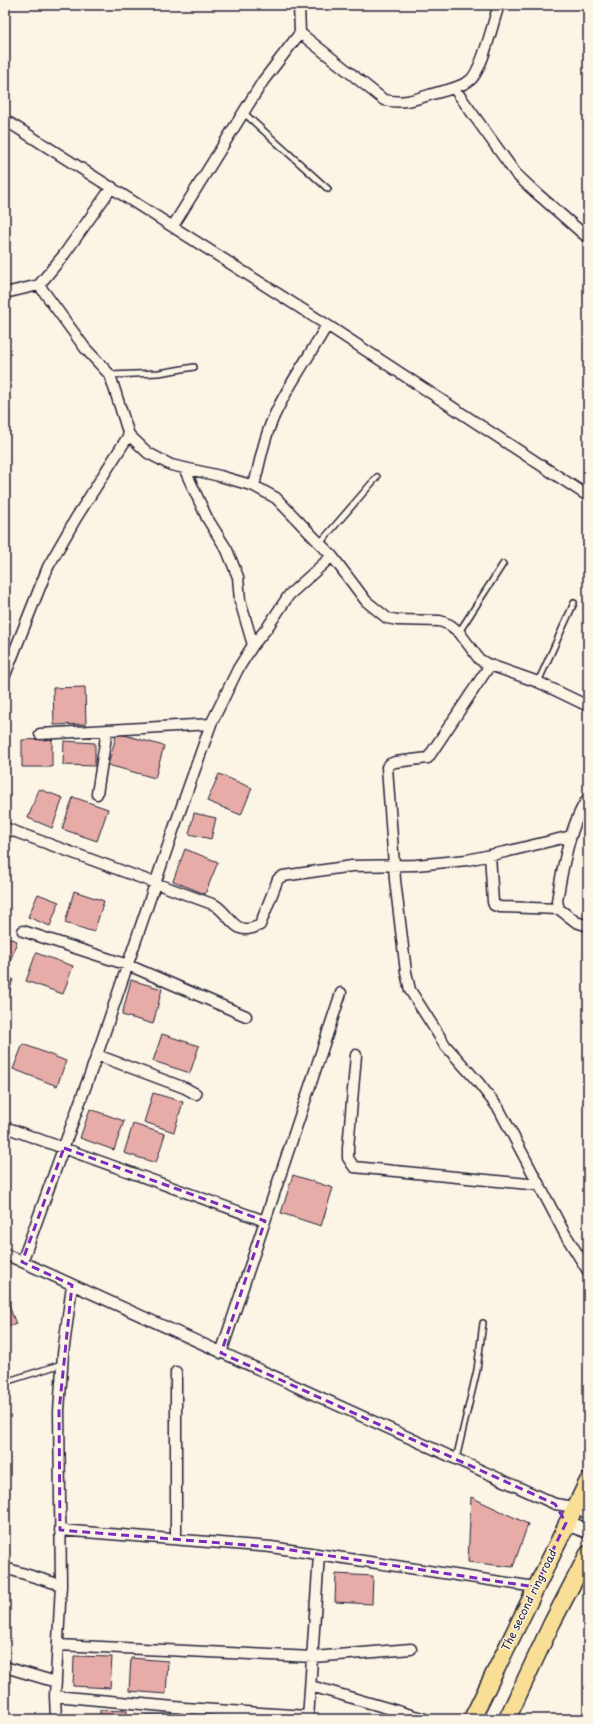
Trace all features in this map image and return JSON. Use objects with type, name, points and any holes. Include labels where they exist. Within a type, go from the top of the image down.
[{"type":"main road","name":"The second ring road","points":[[472,1719],[566,1523],[581,1509],[588,1481]]},
{"type":"main road","points":[[566,1523],[588,1531]]},
{"type":"main road","points":[[507,1719],[552,1623],[588,1554]]},
{"type":"street","points":[[173,226],[263,81],[300,33],[299,5]]},
{"type":"street","points":[[300,33],[384,100],[397,103],[454,88],[470,81],[480,68],[499,5]]},
{"type":"street","points":[[454,88],[516,174],[532,190],[588,238]]},
{"type":"street","points":[[5,120],[327,325],[588,496]]},
{"type":"street","points":[[5,293],[39,285],[63,256],[112,187]]},
{"type":"street","points":[[39,285],[85,348],[110,375],[129,435],[148,453],[171,465],[220,476],[254,486],[276,498],[332,556],[366,601],[387,618],[397,620],[440,621],[450,625],[459,632],[480,659],[490,665],[538,682],[588,706]]},
{"type":"street","points":[[254,486],[264,445],[276,410],[313,351],[327,325]]},
{"type":"street","points":[[5,675],[48,567],[76,518],[129,435]]},
{"type":"street","points":[[184,468],[207,518],[227,550],[238,576],[240,601],[253,645]]},
{"type":"street","points":[[22,1262],[97,1055],[155,882],[211,724],[238,669],[253,645],[267,628],[289,595],[332,556]]},
{"type":"street","points":[[490,665],[428,758],[395,762],[386,767],[394,865],[406,972],[410,990],[446,1045],[478,1082],[499,1110],[564,1234],[588,1270]]},
{"type":"street","points":[[40,734],[211,724]]},
{"type":"street","points":[[97,794],[107,730]]},
{"type":"street","points":[[559,909],[557,901],[559,886],[571,836],[582,806],[588,798]]},
{"type":"street","points":[[5,828],[215,905],[222,910],[232,924],[242,929],[252,929],[260,925],[278,878],[283,876],[352,866],[453,861],[490,855],[571,836]]},
{"type":"street","points":[[490,855],[492,902],[494,905],[500,908],[559,909],[576,922],[588,926]]},
{"type":"street","points":[[23,931],[128,965],[246,1016]]},
{"type":"street","points":[[221,1353],[341,993]]},
{"type":"street","points":[[97,1055],[185,1088],[196,1094]]},
{"type":"street","points":[[356,1055],[348,1158],[354,1167],[539,1185]]},
{"type":"street","points":[[5,1127],[265,1221]]},
{"type":"street","points":[[5,1254],[555,1504],[581,1509]]},
{"type":"street","points":[[56,1719],[56,1682],[61,1585],[59,1411],[62,1364],[72,1285]]},
{"type":"street","points":[[176,1372],[176,1539]]},
{"type":"street","points":[[555,1504],[566,1523]]},
{"type":"street","points":[[60,1530],[271,1547],[535,1588]]},
{"type":"street","points":[[56,1696],[308,1718],[319,1554]]},
{"type":"street","points":[[5,1568],[61,1585]]},
{"type":"street","points":[[58,1645],[313,1657],[411,1649]]},
{"type":"street","points":[[5,1667],[56,1682]]},
{"type":"street","points":[[311,1686],[425,1719]]},
{"type":"street","points":[[185,1708],[185,1719]]},
{"type":"lane","points":[[244,113],[328,189]]},
{"type":"lane","points":[[110,375],[159,373],[194,367]]},
{"type":"lane","points":[[320,543],[376,477]]},
{"type":"lane","points":[[459,632],[503,564]]},
{"type":"lane","points":[[538,682],[574,603]]},
{"type":"lane","points":[[456,1459],[477,1370],[482,1323]]},
{"type":"lane","points":[[5,1382],[62,1364]]},
{"type":"highlighted area","points":[[64,1148],[265,1221],[221,1353],[555,1504],[566,1523],[535,1587],[271,1547],[60,1530],[59,1411],[72,1285],[22,1262]]},
{"type":"building","points":[[85,687],[86,724],[54,725],[53,688]]},
{"type":"building","points":[[117,733],[164,746],[155,778],[108,765]]},
{"type":"building","points":[[52,739],[52,767],[22,767],[22,740]]},
{"type":"building","points":[[64,741],[95,743],[95,766],[63,765]]},
{"type":"building","points":[[219,774],[252,788],[241,815],[207,801]]},
{"type":"building","points":[[39,789],[63,798],[52,828],[28,818]]},
{"type":"building","points":[[73,797],[108,809],[97,841],[62,829]]},
{"type":"building","points":[[194,813],[216,818],[211,839],[189,834]]},
{"type":"building","points":[[185,849],[218,862],[205,894],[173,881]]},
{"type":"building","points":[[74,891],[104,901],[94,932],[65,923]]},
{"type":"building","points":[[38,894],[59,902],[50,926],[28,917]]},
{"type":"building","points":[[5,937],[17,941],[8,968],[5,967]]},
{"type":"building","points":[[36,953],[73,966],[63,994],[26,981]]},
{"type":"building","points":[[5,977],[13,979],[5,1007]]},
{"type":"building","points":[[131,980],[162,989],[153,1024],[122,1015]]},
{"type":"building","points":[[162,1034],[199,1046],[190,1073],[153,1061]]},
{"type":"building","points":[[23,1044],[66,1061],[57,1086],[13,1069]]},
{"type":"building","points":[[153,1093],[183,1102],[174,1132],[144,1122]]},
{"type":"building","points":[[90,1109],[124,1121],[114,1150],[80,1138]]},
{"type":"building","points":[[133,1124],[165,1134],[156,1163],[124,1153]]},
{"type":"building","points":[[293,1175],[333,1188],[321,1226],[281,1213]]},
{"type":"building","points":[[5,1295],[16,1324],[5,1328]]},
{"type":"building","points":[[471,1497],[528,1524],[513,1567],[468,1562]]},
{"type":"building","points":[[336,1574],[373,1576],[372,1604],[335,1602]]},
{"type":"building","points":[[74,1656],[112,1657],[110,1688],[73,1686]]},
{"type":"building","points":[[131,1658],[168,1661],[166,1694],[129,1691]]},
{"type":"building","points":[[100,1710],[127,1711],[127,1719],[100,1719]]},
{"type":"building","points":[[145,1715],[171,1716],[171,1719],[145,1719]]}]
